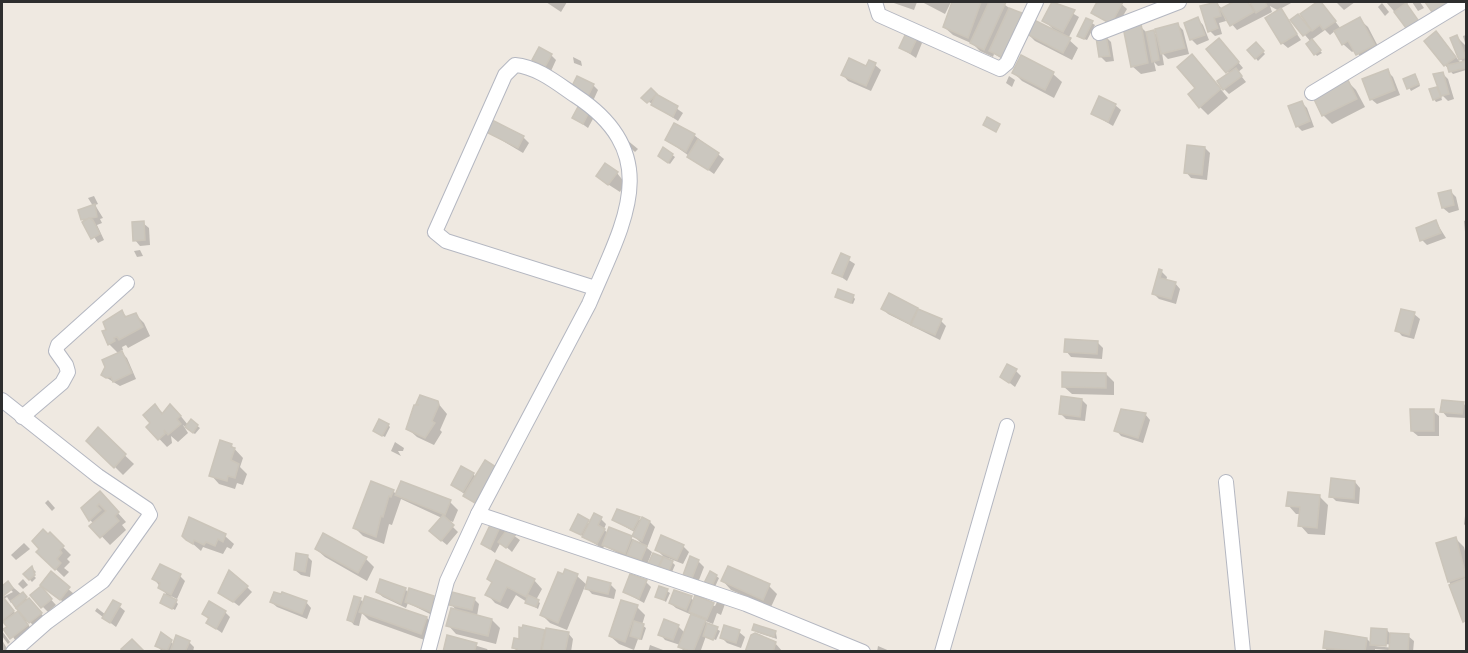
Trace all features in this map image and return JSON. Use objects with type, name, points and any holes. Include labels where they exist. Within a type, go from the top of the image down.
[{"type":"street","points":[[875,2],[879,15],[1000,69],[1007,63],[1036,2]]},
{"type":"street","points":[[1099,33],[1179,2]]},
{"type":"street","points":[[1312,93],[1463,2]]},
{"type":"street","points":[[428,651],[447,581],[478,514],[595,288],[617,236],[629,194],[631,168],[624,146],[597,110],[540,73],[525,66],[516,65],[505,75],[435,232],[446,241],[595,288]]},
{"type":"street","points":[[22,417],[62,383],[68,372],[56,351],[58,345],[127,283]]},
{"type":"street","points":[[2,400],[98,476],[147,508],[150,514],[103,581],[47,622],[13,651]]},
{"type":"street","points":[[942,651],[1007,426]]},
{"type":"street","points":[[1226,482],[1244,651]]},
{"type":"street","points":[[478,514],[746,604],[863,651]]},
{"type":"building","points":[[952,2],[981,2],[968,38],[943,27]]},
{"type":"building","points":[[989,2],[1006,2],[984,50],[970,43]]},
{"type":"building","points":[[1052,2],[1075,10],[1063,32],[1042,21]]},
{"type":"building","points":[[1097,2],[1123,2],[1111,24],[1091,13]]},
{"type":"building","points":[[1217,2],[1221,16],[1214,18],[1218,28],[1208,32],[1200,6]]},
{"type":"building","points":[[1233,2],[1248,2],[1254,12],[1230,26],[1220,9]]},
{"type":"building","points":[[1250,2],[1265,2],[1267,6],[1256,13]]},
{"type":"building","points":[[1317,2],[1321,2],[1336,21],[1323,30],[1320,25],[1312,31],[1300,14]]},
{"type":"building","points":[[1425,2],[1447,2],[1432,12]]},
{"type":"building","points":[[1406,3],[1418,20],[1406,28],[1394,12]]},
{"type":"building","points":[[1009,8],[1022,13],[1002,57],[989,51]]},
{"type":"building","points":[[1281,8],[1297,34],[1281,44],[1265,18]]},
{"type":"building","points":[[1298,14],[1311,30],[1303,36],[1290,20]]},
{"type":"building","points":[[1198,17],[1205,35],[1190,40],[1184,23]]},
{"type":"building","points":[[1360,17],[1375,45],[1356,55],[1348,41],[1342,45],[1334,31]]},
{"type":"building","points":[[1086,18],[1093,21],[1084,39],[1077,36]]},
{"type":"building","points":[[1032,19],[1071,38],[1063,53],[1025,33]]},
{"type":"building","points":[[1178,23],[1185,48],[1161,54],[1155,29]]},
{"type":"building","points":[[1141,24],[1148,63],[1131,67],[1123,27]]},
{"type":"building","points":[[1154,30],[1159,60],[1152,62],[1146,32]]},
{"type":"building","points":[[907,31],[918,36],[910,53],[899,48]]},
{"type":"building","points":[[1436,31],[1456,57],[1444,66],[1424,41]]},
{"type":"building","points":[[1106,35],[1110,56],[1099,57],[1096,37]]},
{"type":"building","points":[[1457,35],[1466,57],[1459,60],[1450,38]]},
{"type":"building","points":[[1219,38],[1239,62],[1226,73],[1206,49]]},
{"type":"building","points":[[1312,39],[1321,50],[1314,55],[1306,44]]},
{"type":"building","points":[[1256,42],[1264,51],[1255,59],[1247,50]]},
{"type":"building","points":[[539,47],[552,54],[545,67],[532,60]]},
{"type":"building","points":[[1192,54],[1221,89],[1199,108],[1188,94],[1195,88],[1177,67]]},
{"type":"building","points":[[1021,55],[1054,72],[1045,90],[1012,73]]},
{"type":"building","points":[[849,58],[866,66],[869,60],[876,63],[866,86],[841,75]]},
{"type":"building","points":[[1466,61],[1466,68],[1449,72],[1447,65]]},
{"type":"building","points":[[1236,68],[1242,76],[1223,90],[1217,81]]},
{"type":"building","points":[[1388,69],[1395,90],[1370,100],[1362,79]]},
{"type":"building","points":[[1443,72],[1449,94],[1441,96],[1433,74]]},
{"type":"building","points":[[1415,74],[1419,84],[1407,89],[1403,79]]},
{"type":"building","points":[[577,76],[594,84],[588,96],[571,88]]},
{"type":"building","points":[[1348,80],[1357,99],[1322,116],[1313,97]]},
{"type":"building","points":[[1437,87],[1441,97],[1433,100],[1429,89]]},
{"type":"building","points":[[651,88],[657,94],[647,103],[641,98]]},
{"type":"building","points":[[656,94],[678,106],[673,117],[651,105]]},
{"type":"building","points":[[1099,96],[1116,104],[1108,122],[1091,114]]},
{"type":"building","points":[[1302,101],[1310,121],[1296,127],[1288,106]]},
{"type":"building","points":[[579,105],[590,110],[583,124],[572,118]]},
{"type":"building","points":[[987,117],[1000,124],[996,132],[983,125]]},
{"type":"building","points":[[492,120],[524,136],[518,148],[486,132]]},
{"type":"building","points":[[674,123],[695,134],[686,152],[665,140]]},
{"type":"building","points":[[698,139],[719,153],[708,170],[687,157]]},
{"type":"building","points":[[1187,145],[1205,147],[1202,175],[1184,173]]},
{"type":"building","points":[[663,147],[673,154],[668,163],[658,156]]},
{"type":"building","points":[[605,163],[618,172],[608,185],[596,176]]},
{"type":"building","points":[[1451,190],[1454,205],[1442,208],[1438,193]]},
{"type":"building","points":[[95,204],[97,217],[81,220],[78,210]]},
{"type":"building","points":[[89,218],[93,220],[100,234],[91,239],[82,222]]},
{"type":"building","points":[[1436,220],[1441,233],[1420,241],[1416,228]]},
{"type":"building","points":[[144,221],[145,240],[133,241],[132,222]]},
{"type":"building","points":[[841,253],[850,257],[842,277],[832,273]]},
{"type":"building","points":[[1159,269],[1162,270],[1160,278],[1176,282],[1171,299],[1152,294]]},
{"type":"building","points":[[838,289],[854,295],[851,303],[835,297]]},
{"type":"building","points":[[889,293],[918,308],[910,324],[881,309]]},
{"type":"building","points":[[918,309],[942,319],[935,335],[911,325]]},
{"type":"building","points":[[1401,309],[1415,312],[1409,335],[1395,331]]},
{"type":"building","points":[[122,310],[125,317],[136,313],[143,327],[119,340],[117,337],[114,338],[115,341],[108,345],[102,331],[106,330],[103,322]]},
{"type":"building","points":[[1065,339],[1098,341],[1097,354],[1064,352]]},
{"type":"building","points":[[122,351],[132,373],[113,382],[111,377],[106,378],[101,375],[105,367],[102,360]]},
{"type":"building","points":[[1007,364],[1017,369],[1009,383],[1000,377]]},
{"type":"building","points":[[1062,372],[1106,373],[1106,388],[1062,387]]},
{"type":"building","points":[[420,395],[438,401],[439,405],[432,421],[435,423],[425,438],[406,429],[414,405],[419,405],[416,404]]},
{"type":"building","points":[[1061,396],[1082,399],[1080,417],[1059,414]]},
{"type":"building","points":[[1442,400],[1464,402],[1462,414],[1440,412]]},
{"type":"building","points":[[155,404],[162,414],[170,404],[181,416],[177,419],[181,424],[168,435],[164,430],[165,434],[158,440],[146,427],[150,423],[143,415]]},
{"type":"building","points":[[1121,409],[1146,413],[1138,438],[1114,431]]},
{"type":"building","points":[[1410,409],[1434,409],[1434,431],[1411,431]]},
{"type":"building","points":[[191,419],[198,425],[193,433],[185,427]]},
{"type":"building","points":[[379,419],[389,424],[382,436],[373,431]]},
{"type":"building","points":[[98,427],[126,454],[114,468],[86,441]]},
{"type":"building","points":[[220,440],[232,444],[231,447],[235,448],[231,460],[239,464],[235,478],[228,476],[227,481],[209,476]]},
{"type":"building","points":[[485,460],[496,467],[475,503],[463,496]]},
{"type":"building","points":[[461,466],[474,473],[463,492],[451,485]]},
{"type":"building","points":[[1331,478],[1355,481],[1354,499],[1329,497]]},
{"type":"building","points":[[371,481],[394,490],[391,497],[389,496],[383,517],[381,516],[376,537],[353,528]]},
{"type":"building","points":[[401,481],[451,500],[445,515],[395,495]]},
{"type":"building","points":[[100,491],[119,512],[115,516],[119,521],[100,538],[89,526],[106,511],[99,504],[97,506],[101,510],[89,521],[81,508]]},
{"type":"building","points":[[1288,492],[1320,495],[1317,528],[1298,526],[1300,507],[1286,506]]},
{"type":"building","points":[[617,509],[640,517],[633,530],[612,520]]},
{"type":"building","points":[[594,513],[602,517],[598,525],[605,529],[597,544],[582,537]]},
{"type":"building","points":[[578,514],[589,520],[581,535],[570,530]]},
{"type":"building","points":[[443,515],[454,525],[441,541],[429,531]]},
{"type":"building","points":[[189,517],[226,534],[223,542],[218,539],[215,546],[206,542],[204,545],[194,540],[193,544],[186,540],[182,536]]},
{"type":"building","points":[[642,517],[650,521],[642,541],[632,536]]},
{"type":"building","points":[[492,521],[501,525],[490,549],[481,544]]},
{"type":"building","points":[[609,527],[632,536],[625,554],[602,545]]},
{"type":"building","points":[[508,528],[516,534],[506,548],[498,542]]},
{"type":"building","points":[[43,529],[48,534],[50,532],[64,546],[57,559],[61,563],[55,570],[36,552],[39,549],[32,541]]},
{"type":"building","points":[[323,533],[367,557],[358,573],[315,549]]},
{"type":"building","points":[[661,535],[684,545],[677,560],[655,550]]},
{"type":"building","points":[[1456,537],[1466,576],[1448,582],[1436,543]]},
{"type":"building","points":[[633,540],[647,546],[641,560],[627,555]]},
{"type":"building","points":[[296,553],[308,555],[305,572],[294,570]]},
{"type":"building","points":[[653,553],[663,557],[657,569],[648,564]]},
{"type":"building","points":[[690,556],[699,560],[691,581],[682,578]]},
{"type":"building","points":[[664,557],[673,561],[669,571],[659,566]]},
{"type":"building","points":[[496,560],[535,579],[526,597],[507,587],[500,602],[485,595],[492,582],[487,579]]},
{"type":"building","points":[[160,564],[181,574],[171,595],[158,588],[160,583],[152,579]]},
{"type":"building","points":[[32,566],[35,575],[29,580],[23,574]]},
{"type":"building","points":[[728,566],[770,584],[763,600],[721,581]]},
{"type":"building","points":[[565,569],[578,574],[558,623],[540,615],[558,572],[563,574]]},
{"type":"building","points":[[229,570],[248,586],[233,602],[218,593]]},
{"type":"building","points":[[51,571],[70,587],[60,600],[40,585]]},
{"type":"building","points":[[710,571],[717,575],[711,588],[703,585]]},
{"type":"building","points":[[630,574],[647,580],[639,599],[623,592]]},
{"type":"building","points":[[588,577],[611,583],[608,594],[585,589]]},
{"type":"building","points":[[1466,578],[1466,620],[1463,622],[1449,585]]},
{"type":"building","points":[[380,579],[406,588],[401,604],[376,592]]},
{"type":"building","points":[[8,581],[13,588],[2,597],[2,586]]},
{"type":"building","points":[[41,586],[52,599],[41,608],[30,595]]},
{"type":"building","points":[[659,586],[668,589],[664,600],[655,597]]},
{"type":"building","points":[[409,588],[434,596],[431,612],[405,602]]},
{"type":"building","points":[[674,590],[692,596],[686,610],[669,603]]},
{"type":"building","points":[[23,592],[27,597],[16,608],[11,601]]},
{"type":"building","points":[[274,592],[281,594],[282,592],[307,601],[302,614],[270,602]]},
{"type":"building","points":[[452,592],[475,598],[472,610],[449,605]]},
{"type":"building","points":[[164,594],[177,600],[172,609],[160,603]]},
{"type":"building","points":[[528,595],[539,600],[536,607],[525,603]]},
{"type":"building","points":[[695,595],[714,603],[707,619],[689,612]]},
{"type":"building","points":[[354,596],[361,598],[353,622],[347,620]]},
{"type":"building","points":[[365,596],[427,617],[421,634],[359,612]]},
{"type":"building","points":[[2,598],[14,611],[2,621]]},
{"type":"building","points":[[29,598],[42,613],[29,623],[16,608]]},
{"type":"building","points":[[113,600],[121,604],[110,623],[102,618]]},
{"type":"building","points":[[621,600],[638,605],[625,642],[609,636]]},
{"type":"building","points":[[209,601],[226,611],[216,629],[206,623],[209,618],[202,614]]},
{"type":"building","points":[[451,608],[492,619],[488,636],[446,626]]},
{"type":"building","points":[[18,611],[28,625],[10,639],[3,629],[7,627],[3,622]]},
{"type":"building","points":[[691,614],[706,620],[693,652],[678,647]]},
{"type":"building","points":[[664,619],[679,625],[673,640],[658,635]]},
{"type":"building","points":[[634,621],[644,624],[640,639],[630,636]]},
{"type":"building","points":[[707,623],[718,627],[713,640],[703,636]]},
{"type":"building","points":[[754,624],[776,631],[774,637],[752,630]]},
{"type":"building","points":[[523,625],[545,630],[540,652],[516,652],[517,649],[512,648],[514,638],[519,639],[519,627],[522,628]]},
{"type":"building","points":[[724,625],[740,630],[736,643],[720,638]]},
{"type":"building","points":[[546,628],[569,632],[565,652],[542,650]]},
{"type":"building","points":[[1371,628],[1387,629],[1386,646],[1370,645]]},
{"type":"building","points":[[1325,631],[1367,638],[1365,652],[1323,648]]},
{"type":"building","points":[[161,632],[172,640],[167,651],[155,646]]},
{"type":"building","points":[[755,633],[776,642],[773,652],[745,652],[751,635]]},
{"type":"building","points":[[1390,633],[1409,634],[1408,652],[1389,652]]},
{"type":"building","points":[[176,635],[190,641],[185,652],[170,652]]},
{"type":"building","points":[[447,635],[477,643],[474,652],[443,652]]},
{"type":"building","points":[[132,639],[145,652],[123,652],[121,649]]}]
